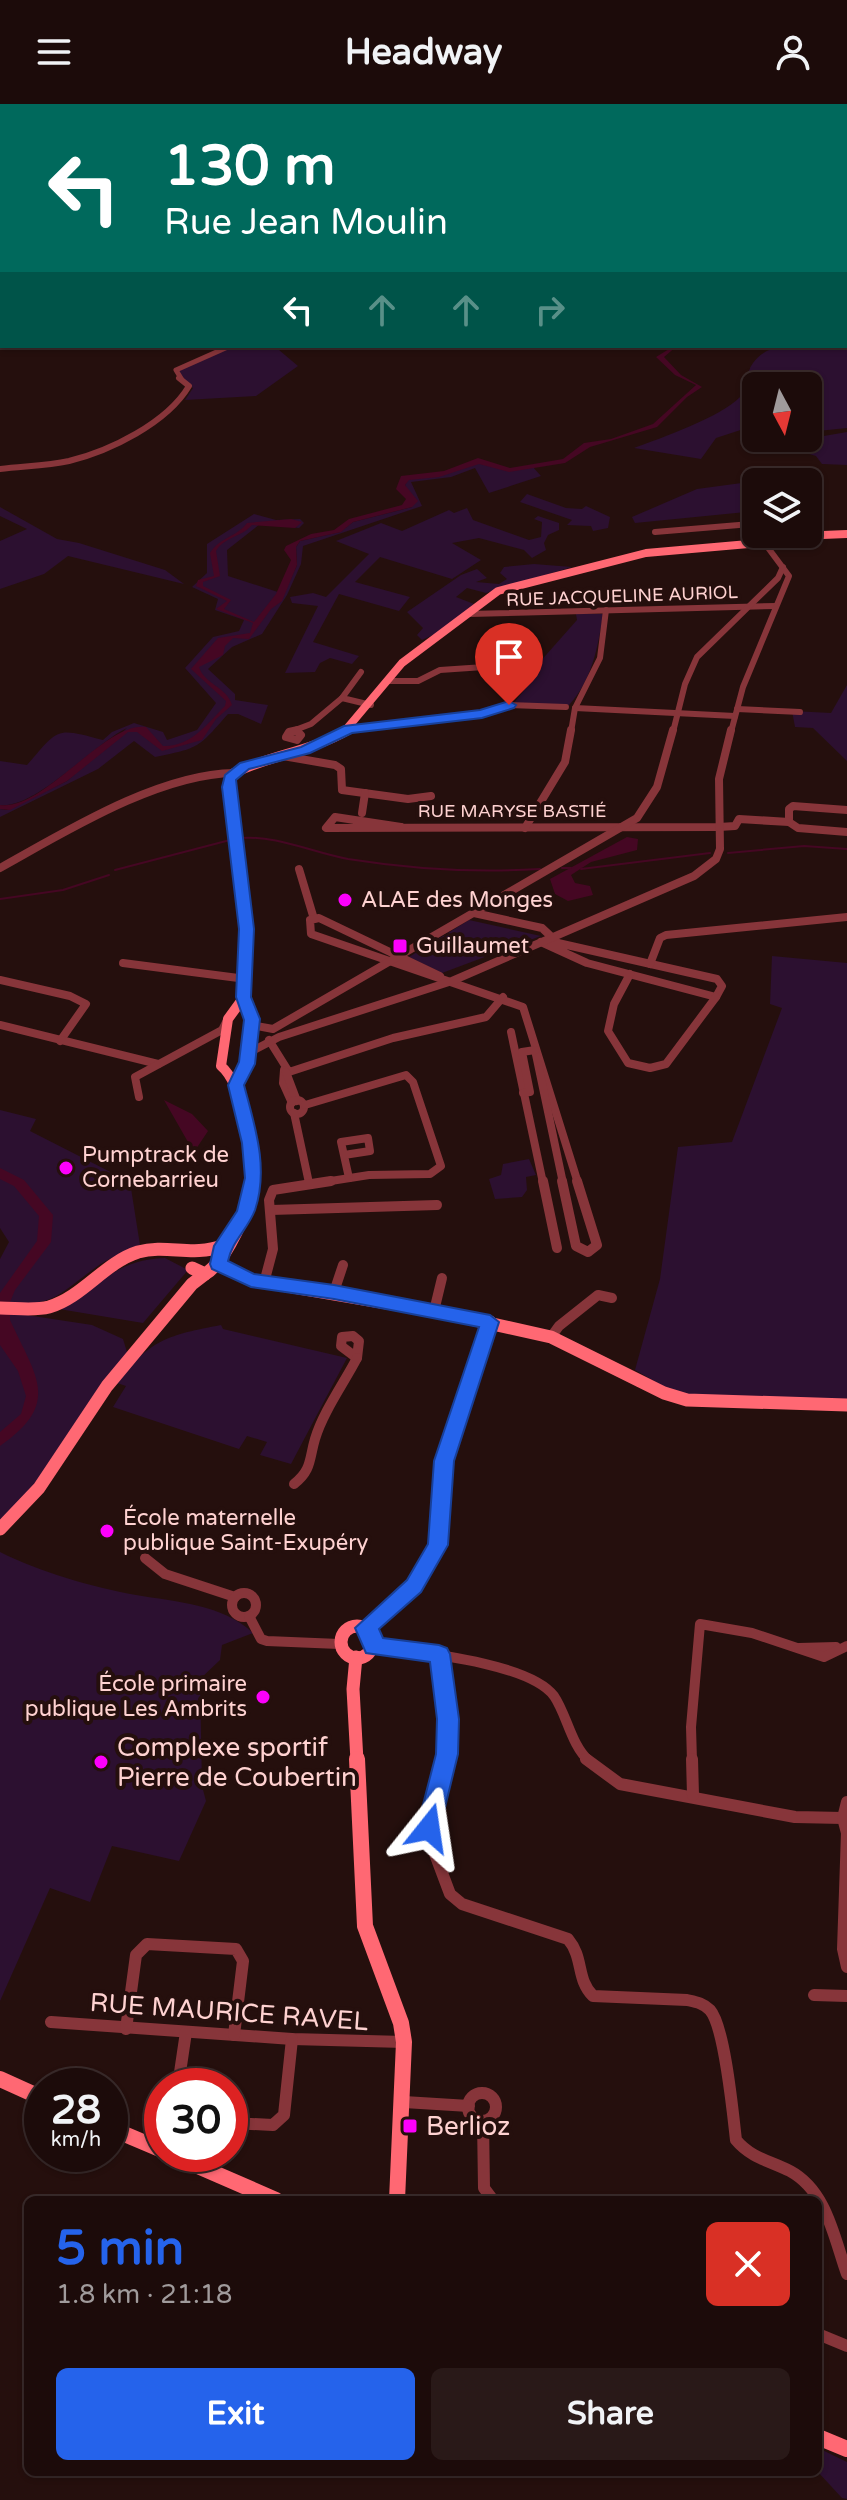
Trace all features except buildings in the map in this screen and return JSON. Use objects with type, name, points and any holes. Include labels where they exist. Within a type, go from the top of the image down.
[{"type":"main road","points":[[822,535],[847,534]]},
{"type":"main road","points":[[0,1529],[39,1488],[107,1386],[223,1246],[245,1212],[253,1178],[251,1143],[236,1085],[228,1070],[221,1066],[223,1048],[244,997],[246,979],[247,929],[229,787],[234,773],[260,760],[306,750],[349,729],[410,656],[498,591],[646,553],[742,541]]},
{"type":"main road","points":[[228,1070],[246,1064],[248,1053],[251,1025],[236,1015]]},
{"type":"main road","points":[[236,1085],[241,1068]]},
{"type":"main road","points":[[7,1308],[40,1309],[62,1302],[118,1260],[131,1255],[162,1255],[208,1264],[264,1283],[334,1292],[551,1337],[664,1393],[687,1400],[847,1405]]},
{"type":"main road","points":[[365,1628],[373,1636],[373,1646],[369,1652],[356,1657],[345,1653],[339,1644],[345,1631],[365,1628],[414,1586],[438,1545],[444,1461],[490,1322]]},
{"type":"main road","points":[[356,1657],[353,1689],[365,1926],[401,2023],[404,2042],[404,2102],[397,2196]]},
{"type":"main road","points":[[0,2079],[24,2090]]},
{"type":"main road","points":[[211,2172],[267,2196]]},
{"type":"main road","points":[[822,2439],[847,2449]]},
{"type":"street","points":[[0,469],[68,461],[112,444],[176,404],[189,386],[176,375],[176,370],[226,348]]},
{"type":"street","points":[[655,532],[742,535]]},
{"type":"street","points":[[248,1053],[269,1040],[452,981],[694,876],[719,852],[719,779],[736,712],[788,581],[771,548]]},
{"type":"street","points":[[251,1025],[273,1029],[623,827],[645,810],[692,663],[778,578],[783,567]]},
{"type":"street","name":"RUE JACQUELINE AURIOL","points":[[469,614],[776,606]]},
{"type":"street","points":[[525,828],[565,762],[571,707],[600,658],[606,610]]},
{"type":"street","points":[[389,681],[418,681],[440,670],[514,665]]},
{"type":"street","points":[[298,732],[342,698],[361,672]]},
{"type":"street","points":[[342,698],[371,705]]},
{"type":"street","points":[[349,729],[482,714],[501,705],[677,713],[800,712]]},
{"type":"street","points":[[306,750],[310,756],[307,762]]},
{"type":"street","points":[[283,756],[335,765],[341,769],[342,790],[408,799],[431,796]]},
{"type":"street","points":[[0,868],[65,833],[145,796],[210,774],[234,773]]},
{"type":"street","points":[[362,813],[365,793]]},
{"type":"street","points":[[789,822],[789,809],[793,806],[847,810]]},
{"type":"street","name":"RUE MARYSE BASTIÉ","points":[[401,827],[335,817],[326,828],[719,827],[735,826],[739,819],[789,822],[798,828],[847,832]]},
{"type":"street","points":[[299,869],[314,919]]},
{"type":"street","points":[[474,913],[542,928],[558,943],[717,979],[723,984],[716,997],[666,1064],[650,1068],[636,1066],[622,1058],[608,1035],[614,1004],[630,974]]},
{"type":"street","points":[[650,964],[660,938],[666,935],[847,917]]},
{"type":"street","points":[[440,976],[311,934],[310,920],[319,918],[440,976],[520,1004],[524,1010],[597,1245],[588,1252],[576,1246],[535,1050]]},
{"type":"street","points":[[541,942],[587,963],[716,997]]},
{"type":"street","points":[[123,963],[246,979]]},
{"type":"street","points":[[0,980],[58,993],[86,1004],[60,1041]]},
{"type":"street","points":[[286,1075],[393,1038],[486,1017],[503,997]]},
{"type":"street","points":[[139,1097],[133,1080],[222,1030],[236,1015]]},
{"type":"street","points":[[0,1025],[158,1064]]},
{"type":"street","points":[[511,1032],[557,1248]]},
{"type":"street","points":[[269,1040],[297,1106],[309,1183]]},
{"type":"street","points":[[201,1042],[223,1048]]},
{"type":"street","points":[[523,1093],[530,1092],[522,1052],[535,1050]]},
{"type":"street","points":[[264,1283],[273,1249],[269,1200],[273,1190],[349,1178],[430,1174],[439,1170],[440,1160],[410,1078],[393,1077],[353,1094],[297,1106]]},
{"type":"street","points":[[344,1155],[349,1178]]},
{"type":"street","points":[[271,1210],[437,1205]]},
{"type":"street","points":[[334,1292],[343,1265]]},
{"type":"street","points":[[434,1311],[442,1278]]},
{"type":"street","points":[[551,1337],[559,1326],[598,1295],[612,1298]]},
{"type":"street","points":[[294,1484],[309,1469],[315,1439],[357,1358]]},
{"type":"street","points":[[145,1558],[165,1574],[235,1597],[245,1593],[255,1598],[257,1605],[249,1616]]},
{"type":"street","points":[[235,1597],[231,1605],[234,1613],[249,1616]]},
{"type":"street","points":[[249,1616],[261,1639],[267,1641],[339,1644]]},
{"type":"street","points":[[693,1795],[691,1727],[700,1624],[752,1633],[824,1657],[843,1646]]},
{"type":"street","points":[[373,1646],[439,1654],[534,1678],[553,1695],[585,1758],[620,1784],[693,1795],[795,1817],[843,1818]]},
{"type":"street","points":[[439,1654],[448,1719],[447,1754],[429,1838],[455,1900],[568,1939],[579,1952],[582,1985],[593,1996],[687,2000],[708,2007],[714,2015],[730,2083],[736,2140],[758,2161],[790,2171],[816,2196]]},
{"type":"street","points":[[847,1802],[843,1818],[847,1833],[843,1949],[847,1967]]},
{"type":"street","points":[[126,2029],[136,1955],[147,1944],[236,1949],[243,1961],[234,2035]]},
{"type":"street","points":[[814,1995],[847,1996]]},
{"type":"street","name":"RUE MAURICE RAVEL","points":[[51,2022],[292,2039],[404,2042]]},
{"type":"street","points":[[181,2068],[186,2032]]},
{"type":"street","points":[[248,2124],[273,2125],[284,2115],[292,2039]]},
{"type":"street","points":[[478,2094],[491,2097],[495,2110],[490,2119],[483,2121],[473,2117],[469,2106],[478,2094]]},
{"type":"street","points":[[404,2102],[469,2106]]},
{"type":"street","points":[[483,2121],[484,2188],[490,2196]]},
{"type":"street","points":[[822,2211],[847,2274]]},
{"type":"street","points":[[822,2336],[847,2346]]},
{"type":"shaded area","points":[[229,348],[279,348],[298,366],[256,396],[185,400],[193,388],[178,376],[178,370]]},
{"type":"shaded area","points":[[675,348],[664,357],[681,375],[702,387],[687,397],[657,427],[590,447],[565,463],[509,472],[479,464],[439,477],[409,480],[405,485],[418,501],[412,507],[353,522],[341,532],[300,541],[296,547],[297,565],[282,601],[271,609],[249,639],[233,638],[225,646],[223,655],[199,667],[232,705],[216,719],[202,740],[162,751],[137,732],[128,732],[67,781],[10,810],[0,809],[0,805],[17,803],[36,794],[93,751],[130,729],[146,727],[163,746],[182,743],[198,733],[225,706],[226,701],[191,669],[218,638],[250,633],[253,623],[216,609],[227,601],[196,586],[198,580],[214,576],[210,553],[214,548],[247,523],[291,519],[302,522],[295,528],[252,525],[216,551],[220,576],[203,582],[203,586],[231,600],[224,609],[254,622],[276,594],[291,560],[284,550],[286,546],[311,534],[334,530],[349,519],[402,505],[406,499],[396,489],[401,476],[444,471],[478,458],[510,468],[563,459],[584,443],[611,439],[653,424],[696,385],[675,375],[656,357]]},
{"type":"shaded area","points":[[775,348],[847,348],[847,428],[822,431],[822,372],[749,372],[761,355]]},
{"type":"shaded area","points":[[742,394],[742,430],[716,438],[701,459],[634,448],[690,426],[719,412]]},
{"type":"shaded area","points":[[847,432],[847,465],[822,464],[816,456],[803,452],[822,452],[822,436]]},
{"type":"shaded area","points":[[476,463],[504,469],[532,466],[541,476],[489,493],[475,468],[451,477],[411,482],[422,506],[303,546],[301,564],[287,595],[262,634],[232,647],[208,669],[235,694],[235,700],[268,705],[261,724],[238,714],[228,714],[197,745],[155,757],[134,741],[98,769],[0,817],[0,809],[7,810],[67,781],[127,728],[31,797],[0,805],[0,761],[27,765],[52,737],[66,732],[103,740],[112,732],[134,723],[163,732],[167,740],[197,730],[216,703],[185,668],[213,637],[239,631],[244,620],[215,610],[218,599],[192,587],[207,573],[207,544],[254,514],[276,520],[300,519],[304,523],[299,528],[260,524],[227,550],[228,576],[284,594],[297,565],[296,547],[300,541],[340,532],[353,522],[412,507],[405,485],[409,478],[441,475]]},
{"type":"shaded area","points":[[742,483],[742,512],[635,523],[632,517],[697,489]]},
{"type":"shaded area","points":[[527,494],[566,508],[582,509],[586,506],[610,517],[608,528],[593,531],[591,526],[567,525],[572,520],[520,502]]},
{"type":"shaded area","points":[[0,507],[57,539],[165,570],[184,584],[68,556],[44,574],[0,589],[0,541],[27,529],[0,516]]},
{"type":"shaded area","points":[[467,508],[473,520],[529,540],[541,537],[542,522],[534,519],[538,516],[559,523],[559,530],[548,535],[544,543],[546,550],[532,558],[524,550],[479,538],[452,543],[481,560],[452,579],[380,557],[355,582],[410,597],[399,611],[339,594],[313,642],[359,656],[352,664],[330,658],[320,663],[315,672],[285,673],[318,606],[292,603],[290,597],[313,593],[326,597],[369,554],[336,541],[381,523],[402,531],[449,510],[454,513]]},
{"type":"shaded area","points":[[534,564],[572,567],[486,593],[467,588],[456,597],[474,604],[442,631],[422,640],[417,635],[423,628],[407,612],[461,575],[477,569],[487,578],[476,582],[499,584],[507,579],[500,573],[504,567]]},
{"type":"shaded area","points":[[576,614],[603,614],[593,662],[577,695],[569,705],[513,704],[529,684],[523,681],[577,620]]},
{"type":"shaded area","points":[[847,685],[847,761],[813,728],[795,727],[792,711],[831,713]]},
{"type":"shaded area","points":[[627,837],[638,839],[637,850],[591,862],[571,875],[575,883],[590,886],[593,895],[568,901],[555,894],[550,879]]},
{"type":"shaded area","points":[[469,920],[541,936],[442,973],[409,957]]},
{"type":"shaded area","points":[[772,956],[847,963],[847,1402],[704,1397],[673,1392],[635,1370],[660,1279],[678,1147],[732,1142],[782,1008],[770,1004]]},
{"type":"shaded area","points":[[164,1100],[192,1114],[208,1131],[196,1149],[196,1156]]},
{"type":"shaded area","points":[[0,1110],[36,1119],[30,1131],[130,1182],[140,1245],[106,1261],[62,1293],[43,1301],[0,1303],[0,1259],[9,1242],[0,1228]]},
{"type":"shaded area","points":[[529,1159],[536,1175],[526,1177],[527,1190],[522,1197],[495,1199],[489,1179],[501,1175],[503,1164]]},
{"type":"shaded area","points":[[165,1258],[188,1270],[143,1323],[59,1309],[120,1269]]},
{"type":"shaded area","points":[[0,1311],[92,1325],[123,1339],[127,1352],[49,1469],[0,1521]]},
{"type":"shaded area","points":[[0,1311],[10,1311],[10,1320],[35,1374],[38,1388],[37,1402],[31,1416],[19,1431],[0,1446],[0,1432],[21,1414],[26,1396],[18,1371],[0,1345]]},
{"type":"shaded area","points":[[221,1325],[223,1329],[347,1358],[291,1464],[260,1455],[267,1442],[247,1436],[239,1449],[113,1407],[126,1386],[117,1383],[151,1348],[174,1336]]},
{"type":"shaded area","name":"Complexe sportif Pierre de Coubertin","points":[[0,1552],[84,1583],[213,1610],[241,1623],[253,1633],[222,1645],[220,1660],[200,1679],[202,1786],[206,1801],[179,1861],[112,1846],[90,1902],[50,1888],[0,2001]]},
{"type":"shaded area","points":[[822,2450],[847,2462],[847,2499],[842,2498],[822,2476]]},
{"type":"waterway","points":[[240,838],[267,839],[348,859],[396,865],[468,870],[540,869]]},
{"type":"waterway","points":[[115,870],[230,840]]},
{"type":"waterway","points":[[728,853],[804,846],[847,849]]},
{"type":"waterway","points":[[581,869],[710,853]]},
{"type":"waterway","points":[[562,868],[571,868]]},
{"type":"waterway","points":[[0,899],[63,890],[109,875]]},
{"type":"waterway","points":[[0,1173],[19,1183],[46,1215],[44,1242],[9,1288],[0,1310]]},
{"type":"place","name":"ALAE des Monges","points":[[345,900]]},
{"type":"place","name":"Guillaumet","points":[[400,946]]},
{"type":"place","name":"Pumptrack de Cornebarrieu","points":[[66,1168]]},
{"type":"place","name":"École maternelle publique Saint-Exupéry","points":[[107,1531]]},
{"type":"place","name":"École primaire publique Les Ambrits","points":[[263,1697]]},
{"type":"place","name":"Complexe sportif Pierre de Coubertin","points":[[101,1762]]},
{"type":"place","name":"Berlioz","points":[[410,2126]]},
{"type":"route","points":[[429,1828],[447,1754],[448,1719],[439,1654],[373,1646],[373,1636],[365,1628],[414,1586],[432,1560],[442,1527],[441,1479],[444,1461],[490,1322],[334,1292],[264,1283],[229,1272],[219,1264],[223,1246],[235,1232],[245,1212],[253,1178],[251,1143],[236,1085],[241,1068],[246,1064],[252,1019],[246,1013],[244,997],[247,929],[229,787],[230,778],[244,766],[306,750],[349,729],[359,731],[482,714],[501,705],[509,705]]}]
